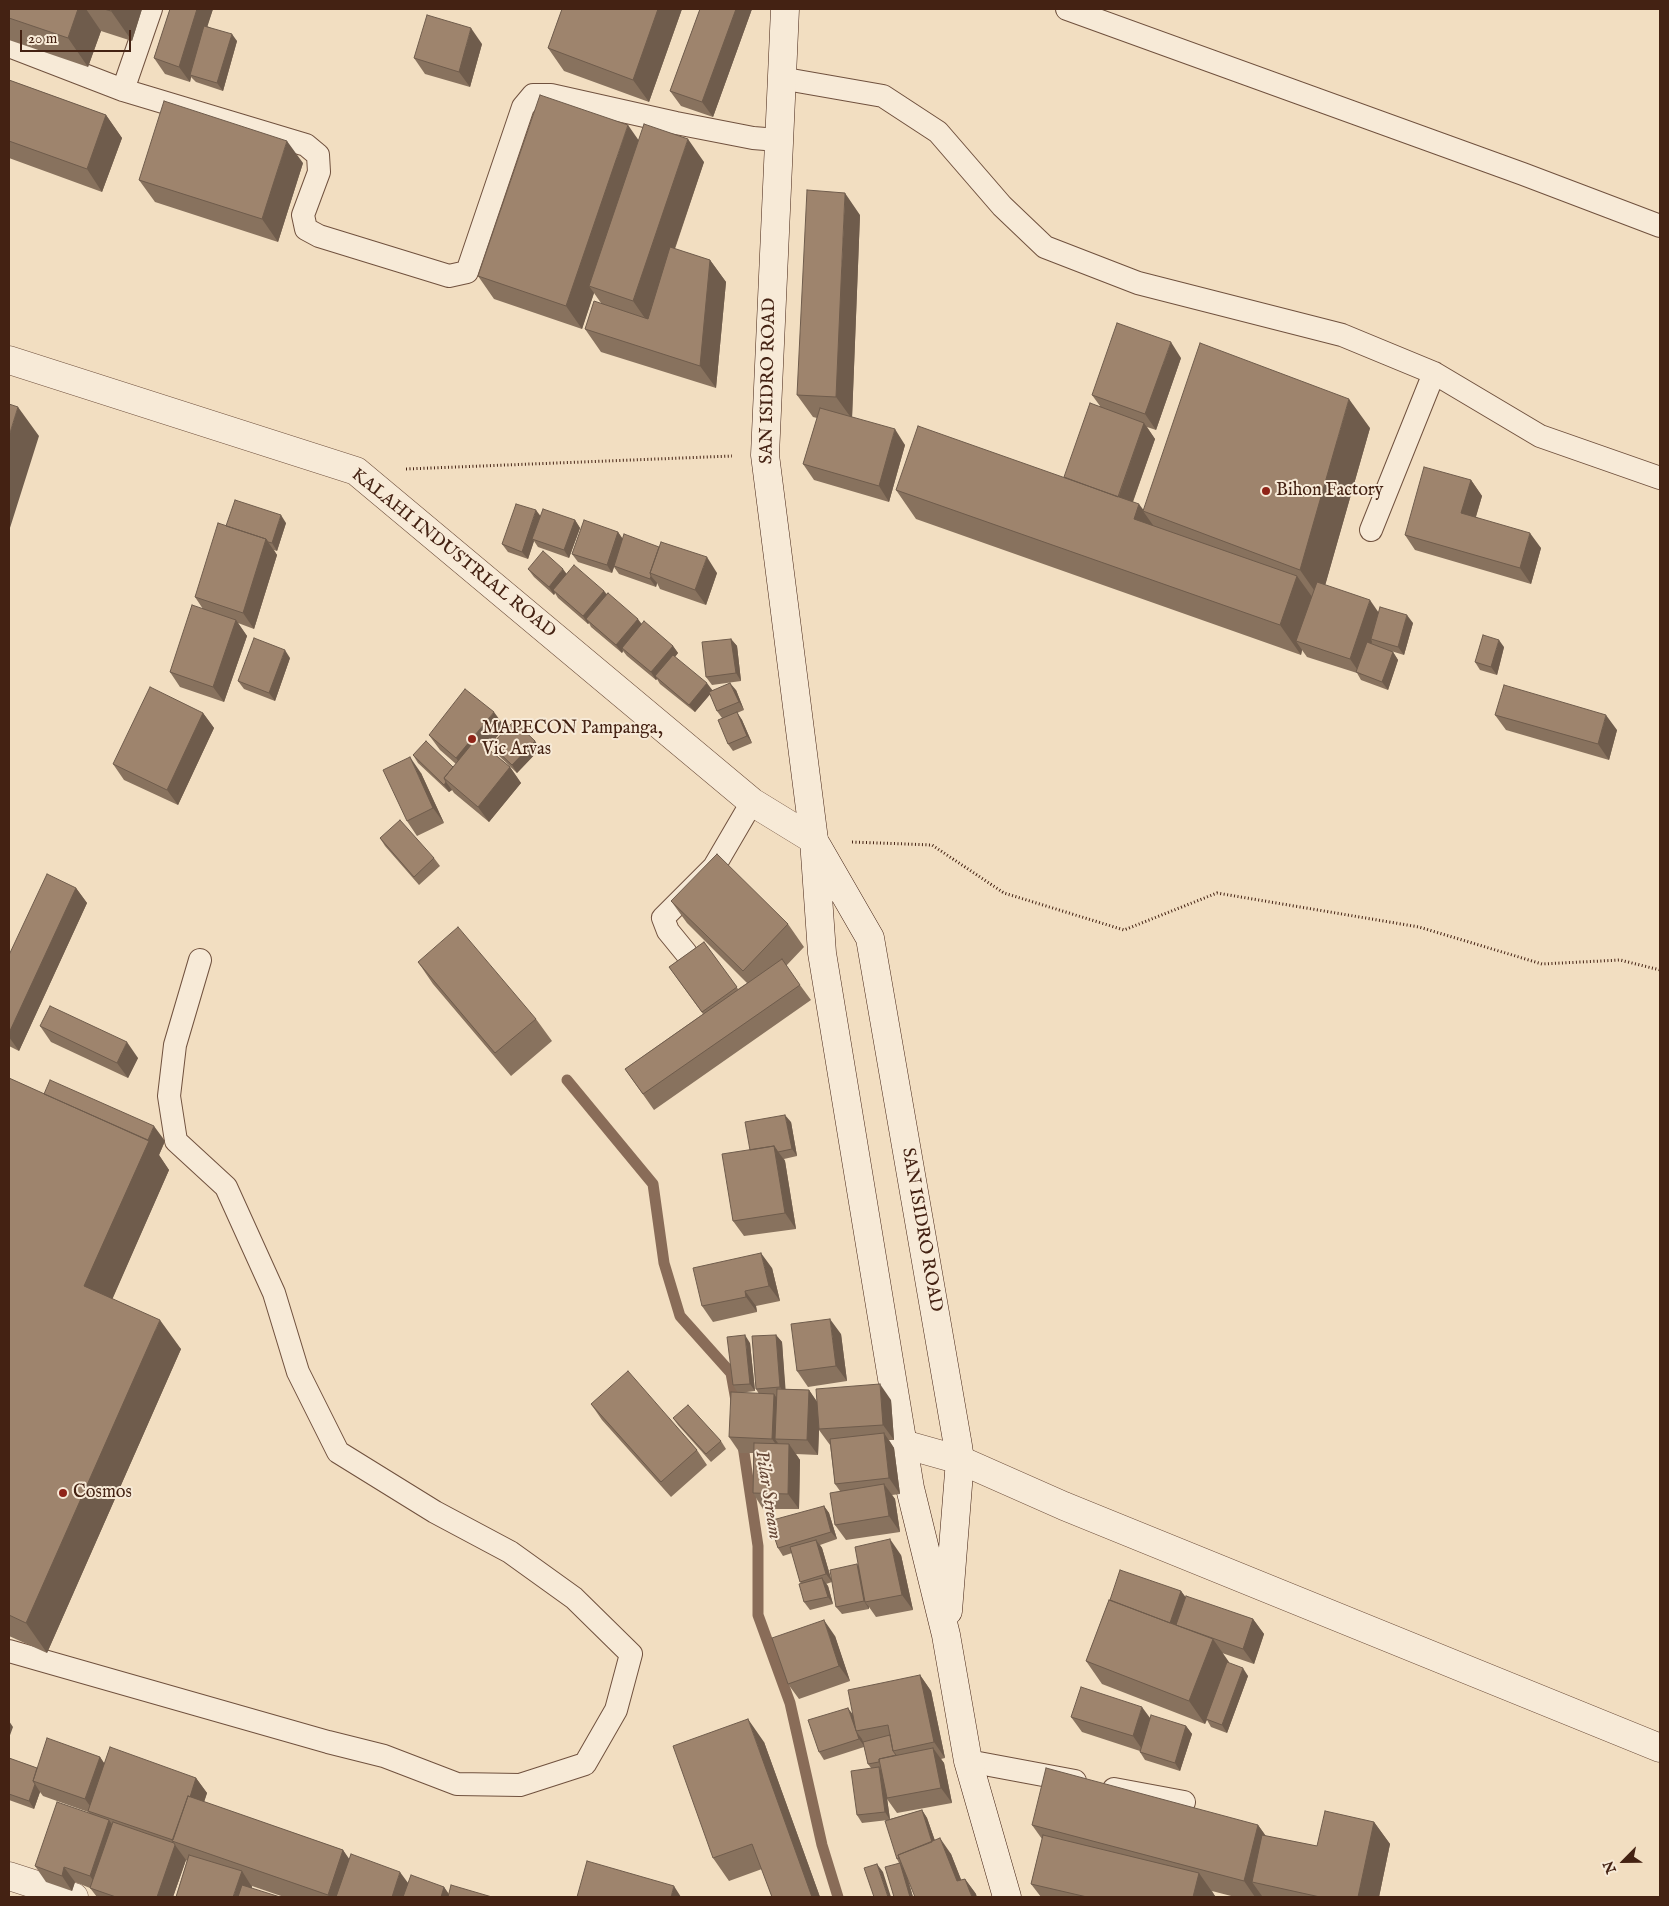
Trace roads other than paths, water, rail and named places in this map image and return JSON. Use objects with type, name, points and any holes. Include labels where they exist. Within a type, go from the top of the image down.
[{"type":"main road","name":"SAN ISIDRO ROAD","points":[[784,9],[765,455],[814,840],[822,953],[910,1488],[946,1635],[968,1761],[1007,1897]]},
{"type":"main road","name":"KALAHI INDUSTRIAL ROAD","points":[[9,360],[356,471],[752,802],[814,840]]},
{"type":"main road","name":"SAN ISIDRO ROAD","points":[[814,840],[870,938],[960,1460],[946,1635]]},
{"type":"main road","points":[[903,1444],[960,1460],[1064,1506],[1660,1748]]},
{"type":"main road","points":[[10,1879],[74,1897]]},
{"type":"lane","points":[[123,90],[151,9]]},
{"type":"lane","points":[[1067,9],[1523,174],[1660,226]]},
{"type":"lane","points":[[9,46],[123,90],[306,145],[318,155],[319,172],[303,214],[306,229],[319,236],[449,276],[467,272],[523,108],[533,95],[551,95],[676,123],[753,138],[778,140]]},
{"type":"lane","points":[[780,78],[883,96],[938,132],[1002,206],[1045,247],[1138,283],[1342,335],[1434,373],[1540,436],[1660,478]]},
{"type":"lane","points":[[1371,530],[1434,373]]},
{"type":"lane","points":[[686,954],[668,931],[663,918],[714,867],[752,802]]},
{"type":"lane","points":[[9,1651],[328,1742],[384,1756],[457,1784],[520,1785],[585,1764],[616,1710],[629,1664],[631,1654],[574,1598],[510,1552],[435,1512],[338,1452],[298,1372],[274,1293],[226,1187],[176,1141],[169,1096],[175,1045],[200,960]]},
{"type":"lane","points":[[968,1761],[1184,1802]]},
{"type":"waterway","name":"Pilar Stream","points":[[567,1080],[653,1184],[664,1263],[680,1316],[731,1373],[737,1406]]},
{"type":"waterway","name":"Pilar Stream","points":[[742,1439],[758,1546],[758,1615],[790,1703],[822,1845],[838,1897]]},
{"type":"place","name":"Bihon Factory","points":[[1266,491]]},
{"type":"place","name":"MAPECON Pampanga, Vic Arvas","points":[[472,739]]},
{"type":"place","name":"Cosmos","points":[[63,1493]]}]
